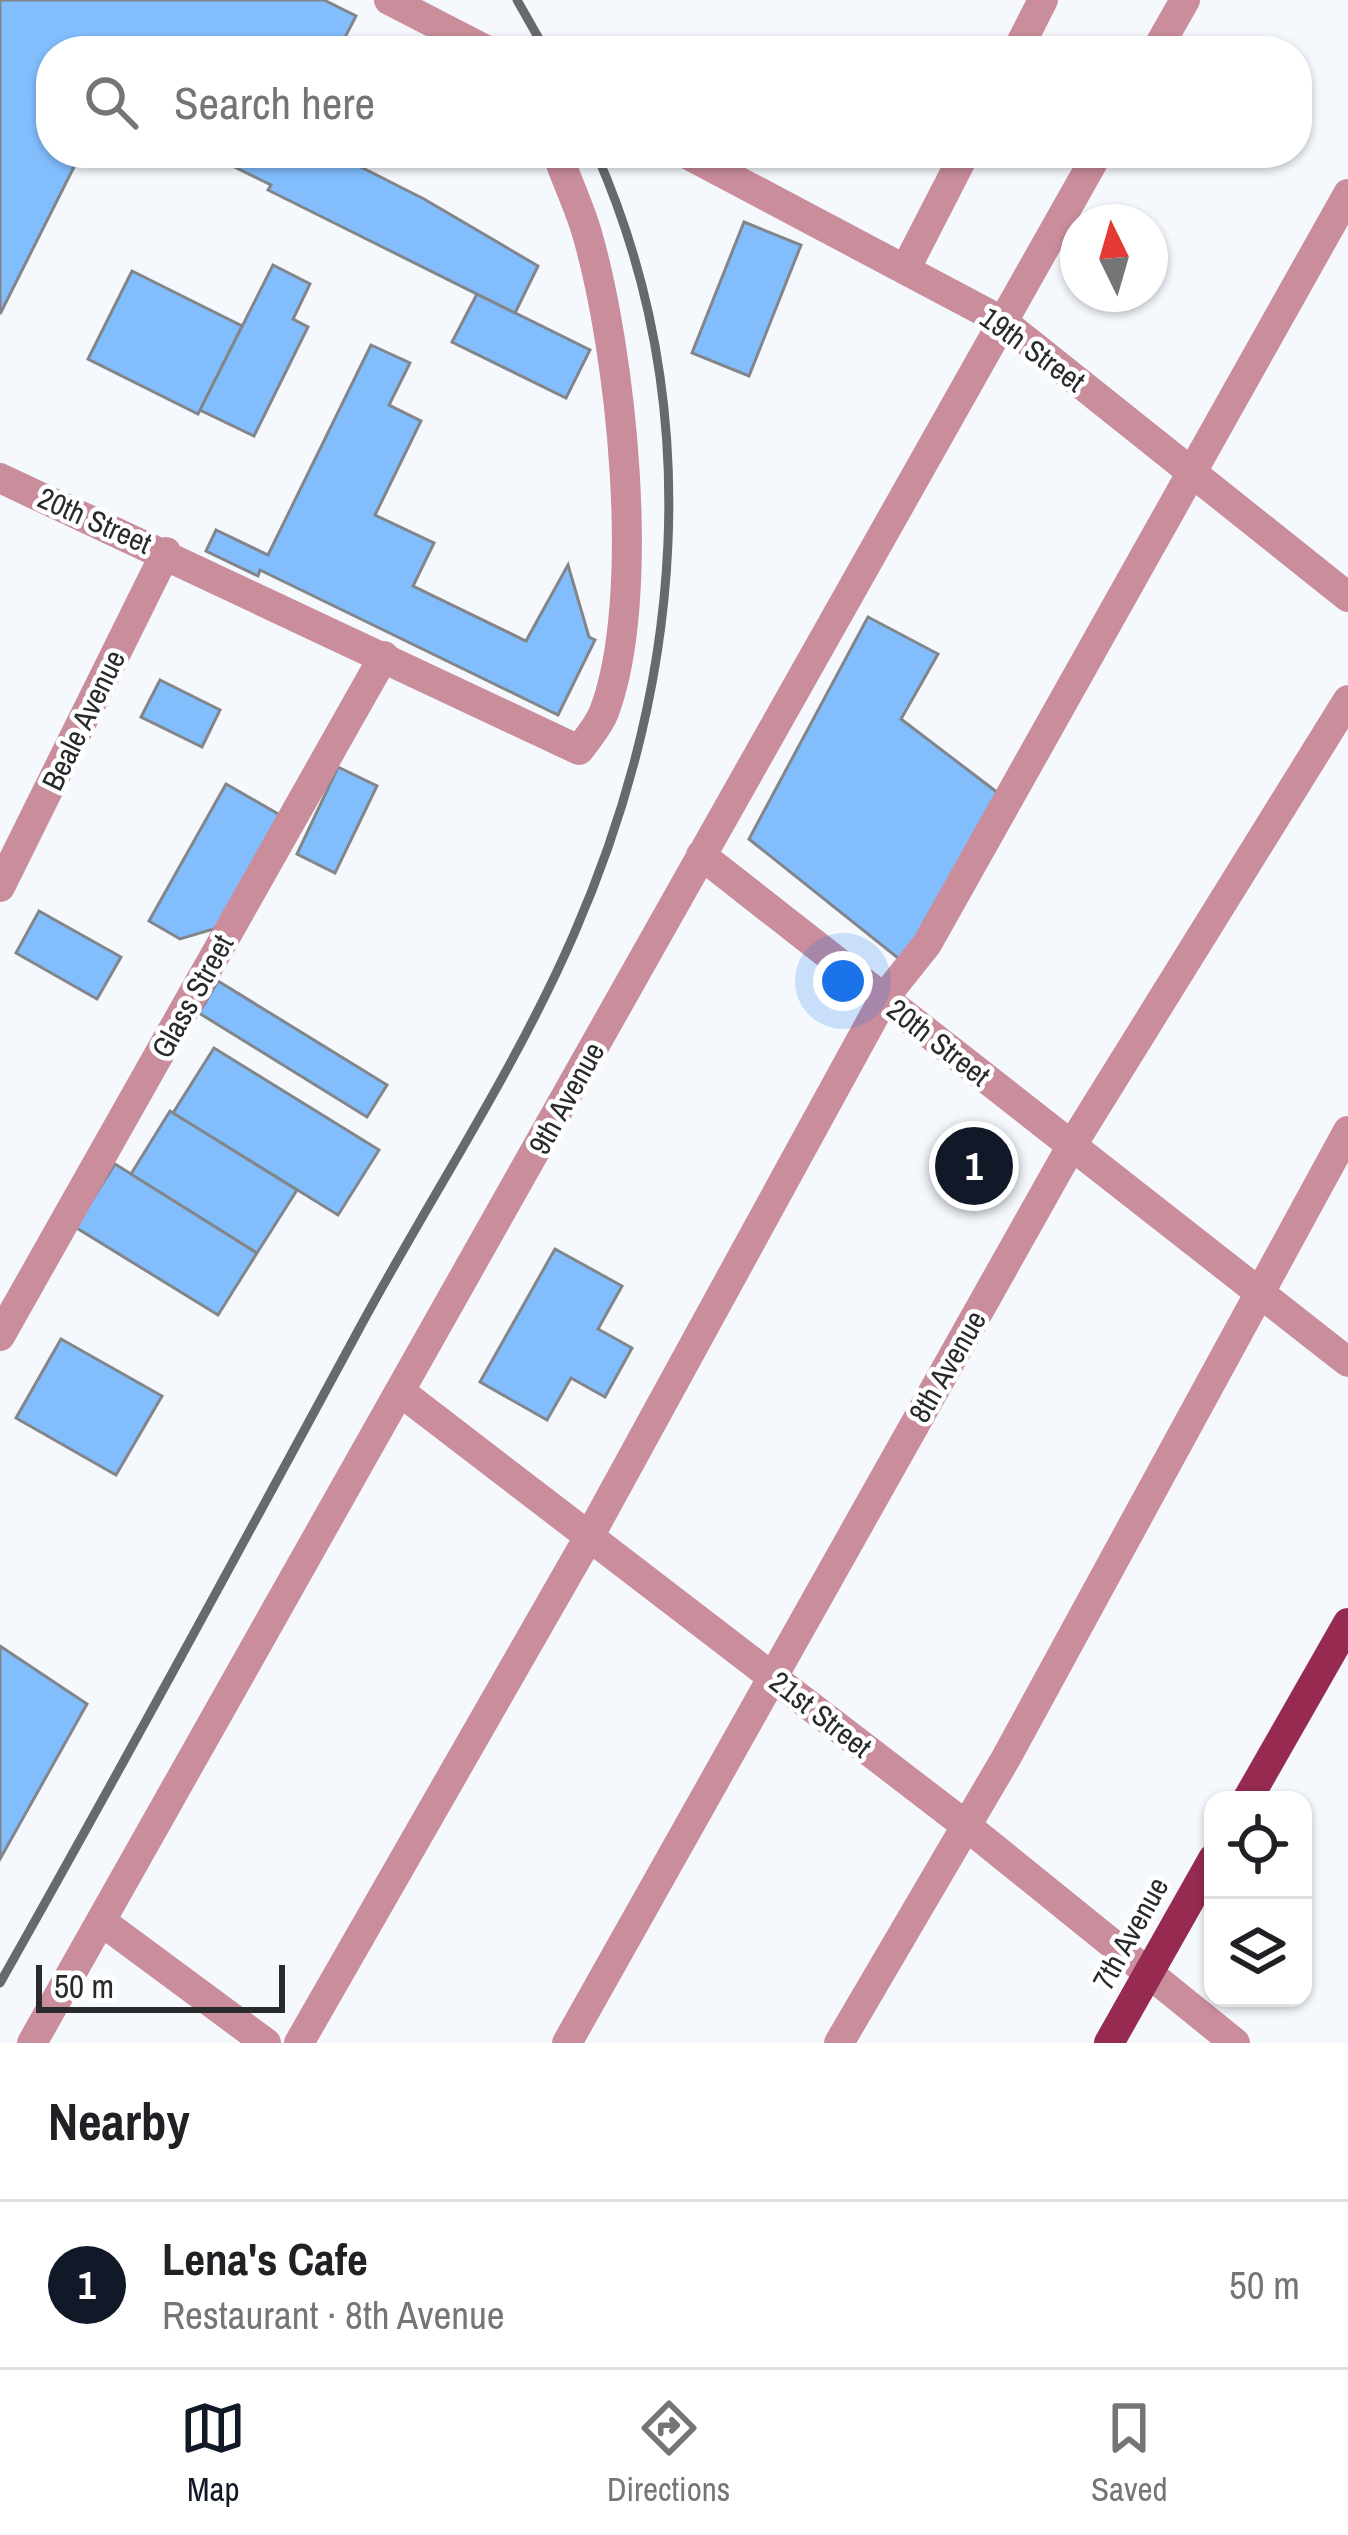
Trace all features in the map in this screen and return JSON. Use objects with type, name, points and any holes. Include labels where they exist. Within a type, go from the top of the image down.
[{"type":"main road","points":[[1252,1791],[1348,1623]]},
{"type":"main road","name":"7th Avenue","points":[[1109,2043],[1204,1875]]},
{"type":"street","points":[[389,0],[459,36]]},
{"type":"street","points":[[1024,36],[1042,0]]},
{"type":"street","points":[[1165,36],[1185,0]]},
{"type":"street","name":"20th Street","points":[[0,478],[166,552],[579,750],[604,715],[616,663],[627,550],[613,369],[586,232],[563,168]]},
{"type":"street","name":"19th Street","points":[[714,168],[1002,320],[1348,597]]},
{"type":"street","points":[[906,268],[956,168]]},
{"type":"street","name":"9th Avenue","points":[[32,2043],[1089,168]]},
{"type":"street","points":[[299,2043],[590,1535],[884,998],[926,944],[1348,194]]},
{"type":"street","name":"Beale Avenue","points":[[0,886],[166,552]]},
{"type":"street","name":"Glass Street","points":[[0,1336],[384,656]]},
{"type":"street","name":"8th Avenue","points":[[567,2043],[1072,1145],[1348,700]]},
{"type":"street","name":"20th Street","points":[[701,855],[1348,1362]]},
{"type":"street","points":[[839,2043],[1006,1758],[1348,1131]]},
{"type":"street","name":"21st Street","points":[[402,1393],[964,1824],[1235,2043]]},
{"type":"street","points":[[101,1921],[266,2043]]},
{"type":"building","points":[[0,0],[324,0],[356,16],[346,36],[36,36],[36,168],[73,168],[0,314]]},
{"type":"building","points":[[236,168],[363,168],[538,266],[515,313],[268,190],[271,185]]},
{"type":"building","points":[[744,222],[801,245],[749,376],[692,353]]},
{"type":"building","points":[[273,265],[310,284],[293,319],[308,327],[254,436],[200,410]]},
{"type":"building","points":[[132,271],[242,326],[198,414],[88,359]]},
{"type":"building","points":[[477,294],[590,350],[566,398],[452,342]]},
{"type":"building","points":[[371,345],[410,363],[389,405],[421,421],[375,515],[434,543],[413,586],[526,641],[568,565],[589,637],[595,640],[558,715],[260,570],[258,576],[206,551],[216,530],[268,555]]},
{"type":"building","points":[[868,617],[938,654],[901,719],[1002,796],[903,962],[749,839]]},
{"type":"building","points":[[160,680],[220,710],[202,747],[141,717]]},
{"type":"building","points":[[338,767],[377,786],[335,873],[297,854]]},
{"type":"building","points":[[226,784],[280,815],[217,928],[180,939],[149,921]]},
{"type":"building","points":[[39,911],[121,957],[97,999],[16,953]]},
{"type":"building","points":[[218,981],[387,1085],[367,1117],[199,1013]]},
{"type":"building","points":[[214,1048],[379,1150],[338,1215],[173,1113]]},
{"type":"building","points":[[170,1111],[297,1190],[257,1253],[131,1174]]},
{"type":"building","points":[[115,1164],[257,1253],[218,1315],[75,1227]]},
{"type":"building","points":[[555,1249],[622,1286],[598,1329],[632,1348],[605,1397],[571,1378],[547,1420],[480,1382]]},
{"type":"building","points":[[61,1339],[162,1396],[116,1475],[16,1418]]},
{"type":"building","points":[[0,1646],[87,1704],[0,1859]]},
{"type":"railway","points":[[517,0],[537,36]]},
{"type":"railway","points":[[0,1983],[525,1036],[574,934],[611,839],[639,742],[658,644],[668,545],[667,446],[655,347],[632,249],[602,168]]},
{"type":"place","name":"Lena's Cafe","points":[[974,1166]]}]
